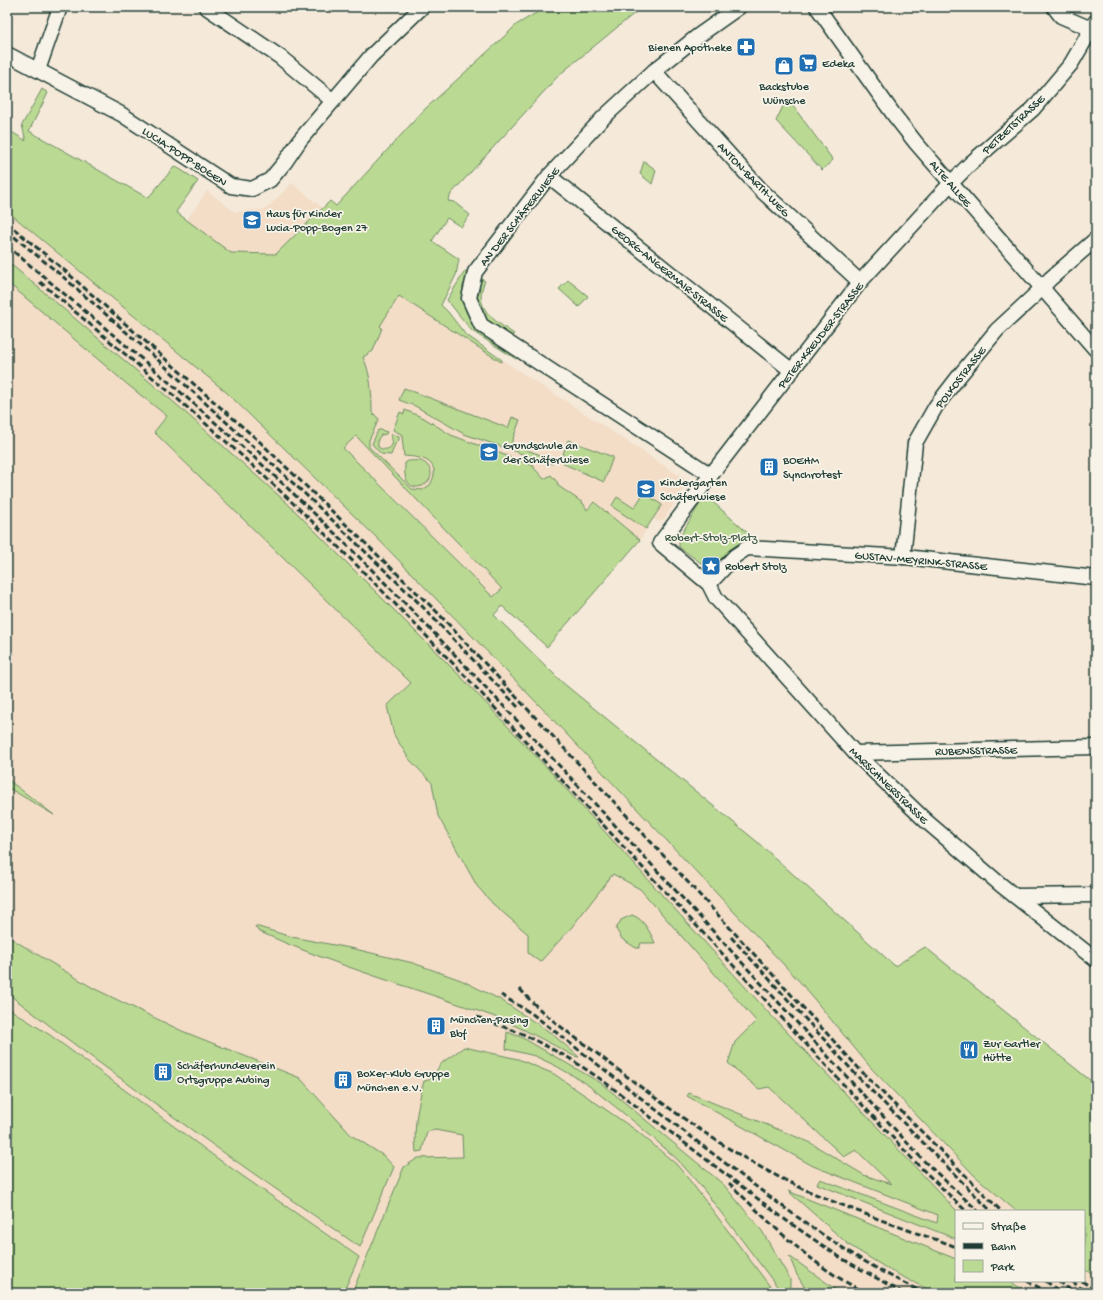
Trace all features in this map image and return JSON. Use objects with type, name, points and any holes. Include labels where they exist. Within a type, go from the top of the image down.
[{"type":"street","points":[[38,70],[60,7]]},
{"type":"street","points":[[206,7],[280,57],[333,101]]},
{"type":"street","name":"AN DER SCHÄFERWIESE","points":[[711,475],[481,326],[469,298],[475,272],[549,176],[604,117],[654,71],[698,36],[739,7]]},
{"type":"street","name":"ALTE ALLEE","points":[[817,7],[894,115],[950,183],[1096,350]]},
{"type":"street","points":[[1054,7],[1061,16],[1094,27]]},
{"type":"street","name":"LUCIA-POPP-BOGEN","points":[[7,54],[121,114],[231,186],[252,189],[270,180],[300,140],[371,56],[414,9]]},
{"type":"street","name":"PETZETSTRASSE","points":[[950,183],[1033,109],[1071,64],[1094,27]]},
{"type":"street","name":"ANTON-BARTH-WEG","points":[[654,71],[761,190],[860,282]]},
{"type":"street","name":"GEORG-ANGERMAIR-STRASSE","points":[[549,176],[792,371]]},
{"type":"street","name":"PETER-KREUDER-STRASSE","points":[[709,584],[660,543],[860,282],[950,183]]},
{"type":"street","name":"POLKOSTRASSE","points":[[903,557],[915,443],[936,406],[997,330],[1050,279],[1096,239]]},
{"type":"street","name":"GUSTAV-MEYRINK-STRASSE","points":[[709,584],[735,556],[746,548],[903,557],[1096,578]]},
{"type":"street","name":"MARSCHNERSTRASSE","points":[[709,584],[716,598],[856,753],[926,821],[977,866],[1096,960]]},
{"type":"street","name":"RUBENSSTRASSE","points":[[856,753],[1096,747]]},
{"type":"street","points":[[1015,896],[1096,895]]},
{"type":"shaded area","name":"Haus für Kinder Lucia-Popp-Bogen 27","points":[[292,183],[325,210],[277,262],[238,268],[181,228],[207,191],[235,212],[266,209]]},
{"type":"shaded area","points":[[7,211],[226,392],[378,539],[540,706],[800,982],[871,1068],[974,1175],[1015,1210],[955,1210],[955,1282],[1085,1282],[1085,1270],[1096,1277],[1096,1293],[343,1293],[359,1257],[221,1161],[50,1035],[7,1006]]},
{"type":"shaded area","name":"Grundschule an der Schäferwiese","points":[[396,291],[688,481],[664,519],[659,522],[653,519],[640,540],[594,502],[502,606],[337,442],[334,393]]},
{"type":"green space","points":[[546,7],[642,7],[559,75],[451,194],[448,201],[454,202],[470,215],[461,227],[447,218],[432,241],[459,259],[456,275],[441,305],[465,334],[502,360],[501,362],[399,296],[380,326],[382,328],[373,351],[363,357],[369,377],[372,412],[379,419],[369,440],[369,447],[412,489],[422,490],[430,485],[434,474],[432,466],[429,462],[422,458],[404,456],[402,436],[393,430],[400,412],[404,414],[405,410],[424,418],[451,435],[534,466],[534,468],[544,479],[551,475],[558,483],[557,485],[583,503],[587,510],[594,502],[640,540],[547,647],[502,606],[494,615],[563,683],[755,840],[895,966],[925,947],[1096,1085],[1096,1277],[1085,1270],[1085,1210],[1015,1210],[974,1175],[871,1068],[800,982],[540,706],[378,539],[226,392],[7,211],[7,129],[26,141],[22,125],[42,89],[48,93],[29,131],[148,198],[175,166],[198,181],[176,212],[231,253],[276,254],[330,201],[336,206],[424,110],[516,25]],"holes":[[[356,436],[502,589],[493,597],[343,448]]]},
{"type":"green space","points":[[787,98],[833,160],[822,170],[776,121]]},
{"type":"green space","points":[[644,161],[656,170],[652,184],[640,174]]},
{"type":"green space","points":[[7,261],[177,405],[286,502],[465,681],[549,770],[767,1011],[956,1210],[955,1239],[817,1184],[820,1179],[937,1223],[938,1215],[813,1166],[687,1096],[689,1093],[809,1142],[864,1175],[891,1184],[856,1150],[844,1157],[769,1087],[759,1089],[728,1063],[735,1042],[756,1021],[640,889],[613,874],[571,928],[540,962],[528,953],[528,934],[493,904],[477,886],[438,816],[432,783],[409,759],[394,735],[387,706],[411,683],[154,432],[167,416],[128,385],[7,282]]},
{"type":"green space","points":[[465,271],[469,272],[463,286],[463,296],[468,314],[476,327],[518,356],[516,359],[472,331],[447,300]]},
{"type":"green space","points":[[478,277],[485,281],[481,299],[483,306],[499,324],[514,334],[511,337],[487,321],[475,298]]},
{"type":"green space","points":[[568,280],[588,296],[579,307],[559,289]]},
{"type":"green space","points":[[404,388],[508,428],[512,417],[520,420],[511,444],[554,460],[552,464],[464,434],[415,406],[399,400]]},
{"type":"green space","points":[[378,430],[387,432],[386,434],[381,435],[378,439],[378,447],[381,449],[390,448],[392,443],[392,434],[399,437],[399,440],[395,444],[391,455],[381,454],[372,444]]},
{"type":"green space","points":[[568,440],[613,457],[604,482],[564,464],[563,454]]},
{"type":"green space","points":[[408,461],[421,461],[428,466],[431,472],[431,477],[424,485],[414,487],[409,484],[405,473],[405,463]]},
{"type":"green space","points":[[644,493],[662,505],[646,529],[614,508],[612,505],[617,497],[634,508]]},
{"type":"green space","name":"Robert-Stolz-Platz","points":[[705,495],[750,535],[750,542],[717,565],[708,568],[679,547],[679,538]]},
{"type":"green space","points":[[7,779],[54,815],[7,787]]},
{"type":"green space","points":[[632,915],[640,920],[649,930],[655,943],[641,943],[639,948],[636,948],[622,939],[616,929],[621,920]]},
{"type":"green space","points":[[255,926],[292,937],[355,949],[413,963],[461,980],[501,1000],[551,1033],[579,1057],[574,1056],[525,1030],[495,1017],[316,955],[258,931]]},
{"type":"green space","points":[[7,936],[93,988],[182,1031],[300,1078],[351,1135],[384,1156],[394,1167],[360,1247],[182,1123],[7,993]]},
{"type":"green space","points":[[7,1006],[50,1035],[221,1161],[359,1257],[343,1293],[7,1293]]},
{"type":"green space","points":[[507,1032],[521,1037],[601,1083],[723,1184],[762,1231],[790,1279],[790,1293],[783,1293],[776,1285],[700,1185],[677,1159],[637,1124],[584,1082],[535,1056],[506,1049]]},
{"type":"green space","points":[[464,1047],[518,1059],[554,1074],[637,1131],[676,1164],[775,1293],[352,1293],[404,1167],[418,1158],[463,1157],[462,1135],[435,1130],[427,1132],[422,1151],[416,1152],[415,1134],[418,1107],[424,1081],[433,1077],[443,1062]]},
{"type":"green space","points":[[788,1191],[955,1259],[955,1282],[1009,1282],[1031,1293],[935,1293],[891,1271],[849,1245]]},
{"type":"green space","points":[[789,1256],[841,1293],[808,1293],[797,1275]]},
{"type":"railway","points":[[7,223],[64,270],[260,442],[437,612],[865,1075],[1000,1210]]},
{"type":"railway","points":[[7,231],[61,275],[157,359],[304,493],[419,603],[518,707]]},
{"type":"railway","points":[[7,246],[227,433],[263,465],[363,561],[459,659],[600,809],[924,1161],[977,1210]]},
{"type":"railway","points":[[40,282],[169,392],[264,476],[405,614],[469,680],[919,1166],[965,1210]]},
{"type":"railway","points":[[731,937],[860,1079],[990,1210]]},
{"type":"railway","points":[[520,989],[548,1016],[646,1091],[718,1142],[743,1157],[769,1172],[823,1197],[955,1247]]},
{"type":"railway","points":[[501,995],[531,1013],[725,1163],[821,1234],[872,1266],[925,1293]]},
{"type":"railway","points":[[477,1017],[523,1034],[569,1058],[602,1080],[787,1221],[841,1258],[903,1293]]},
{"type":"railway","points":[[729,1183],[777,1229],[811,1258],[847,1283],[867,1293]]},
{"type":"railway","points":[[1029,1282],[1049,1293]]},
{"type":"railway","points":[[1047,1282],[1061,1293]]},
{"type":"railway","points":[[1060,1282],[1074,1293]]},
{"type":"railway","points":[[1073,1282],[1087,1293]]},
{"type":"railway","points":[[1083,1282],[1096,1291]]},
{"type":"place","name":"Bienen Apotheke","points":[[746,47]]},
{"type":"place","name":"Edeka","points":[[808,63]]},
{"type":"place","name":"Backstube Wünsche","points":[[784,66]]},
{"type":"place","name":"Haus für Kinder Lucia-Popp-Bogen 27","points":[[252,220]]},
{"type":"place","name":"Grundschule an der Schäferwiese","points":[[489,452]]},
{"type":"place","name":"BOEHM Synchrotest","points":[[769,467]]},
{"type":"place","name":"Kindergarten Schäferwiese","points":[[646,489]]},
{"type":"place","name":"Robert Stolz","points":[[711,566]]},
{"type":"place","name":"München-Pasing Bbf","points":[[436,1026]]},
{"type":"place","name":"Zur Gartler Hütte","points":[[969,1050]]},
{"type":"place","name":"Schäferhundeverein Ortsgruppe Aubing","points":[[163,1072]]},
{"type":"place","name":"Boxer-Klub Gruppe München e.V.","points":[[343,1080]]}]
